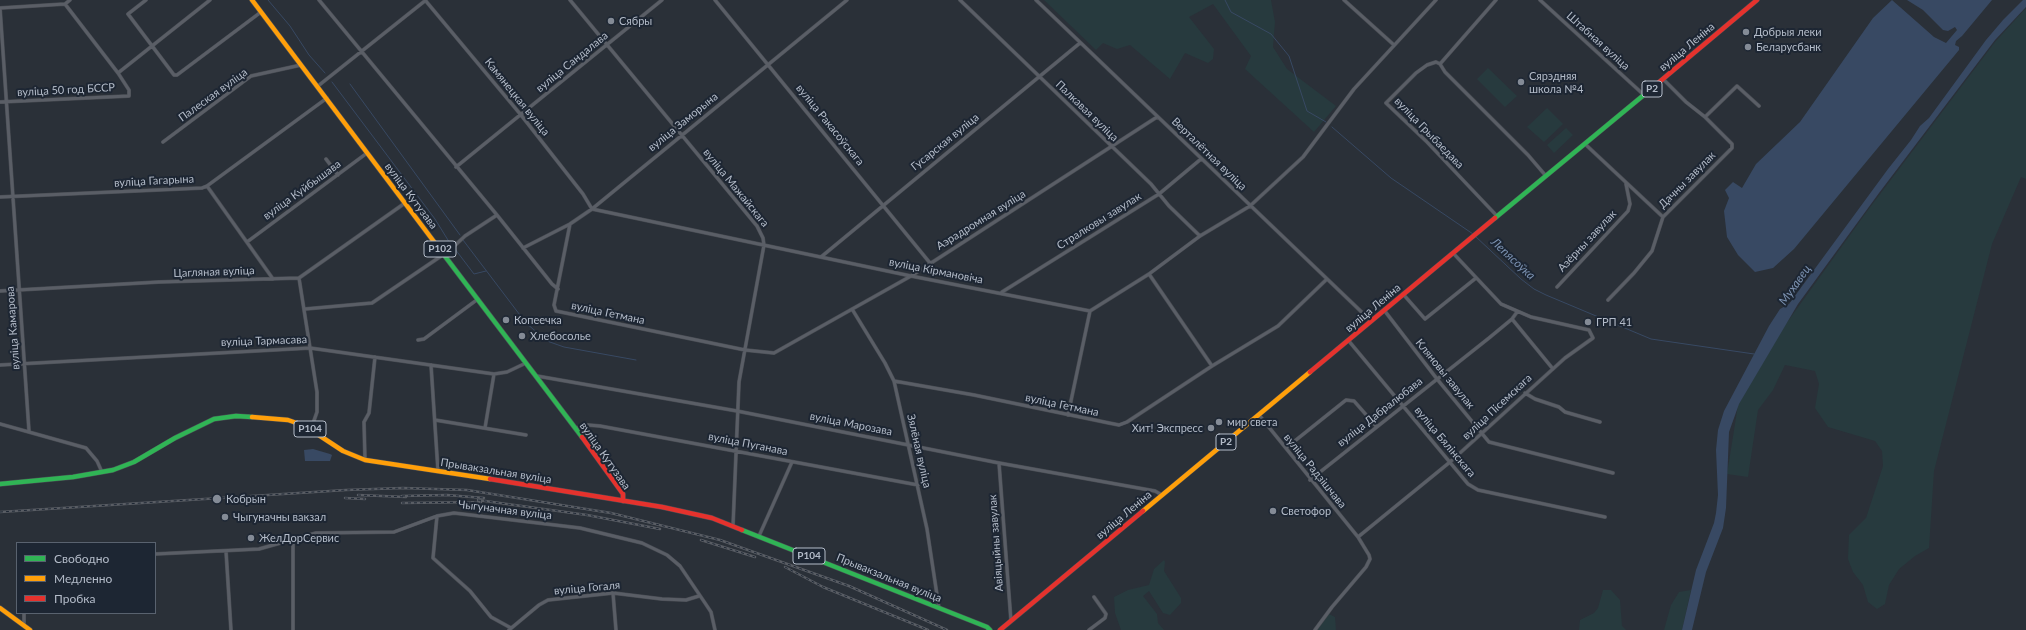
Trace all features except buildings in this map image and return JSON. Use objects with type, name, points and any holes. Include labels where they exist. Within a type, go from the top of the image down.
[{"type":"main road","name":"вуліца Кутузава","points":[[252,0],[575,428],[623,494],[623,501]]},
{"type":"main road","name":"вуліца Леніна","points":[[1000,630],[1757,0]]},
{"type":"main road","name":"Прывакзальная вуліца","points":[[0,484],[47,480],[103,472],[123,467],[199,426],[220,418],[246,416],[288,420],[311,429],[343,451],[365,460],[438,470],[623,501],[696,515],[733,526],[987,627],[990,630]]},
{"type":"main road","points":[[0,608],[30,630]]},
{"type":"street","points":[[42,0],[42,5]]},
{"type":"street","points":[[0,8],[65,4],[70,0]]},
{"type":"street","points":[[146,0],[128,14],[174,75],[177,75],[261,12]]},
{"type":"street","points":[[65,4],[118,73],[210,0]]},
{"type":"street","points":[[319,0],[497,215],[552,284],[558,289]]},
{"type":"street","points":[[318,86],[426,0]]},
{"type":"street","name":"Камянецкая вуліца","points":[[426,0],[521,115],[583,194],[592,209]]},
{"type":"street","name":"вуліца Мажайскага","points":[[570,0],[757,226],[763,238],[764,245],[739,382],[733,526]]},
{"type":"street","name":"вуліца Сандалава","points":[[456,167],[662,0]]},
{"type":"street","name":"вуліца Ракасоўскага","points":[[715,0],[930,263]]},
{"type":"street","name":"вуліца Заморына","points":[[523,248],[570,224],[592,209],[847,0]]},
{"type":"street","name":"Палкавая вуліца","points":[[960,0],[1151,184],[1200,236]]},
{"type":"street","name":"Верталётная вуліца","points":[[1036,0],[1371,321]]},
{"type":"street","points":[[1344,0],[1394,45]]},
{"type":"street","points":[[1068,416],[1090,311],[1149,274],[1200,236],[1250,206],[1303,157],[1354,89],[1436,0]]},
{"type":"street","points":[[1496,0],[1440,64],[1445,72],[1528,155],[1546,176]]},
{"type":"street","name":"Штабная вуліца","points":[[1540,0],[1644,95]]},
{"type":"street","name":"вуліца Камарова","points":[[0,8],[29,431]]},
{"type":"street","name":"Гусарская вуліца","points":[[821,257],[1040,78],[1080,43]]},
{"type":"street","name":"вуліца Грыбаедава","points":[[1440,64],[1436,62],[1427,65],[1386,103],[1426,141],[1497,216]]},
{"type":"street","name":"Палеская вуліца","points":[[163,142],[251,76],[301,65]]},
{"type":"street","name":"вуліца 50 год БССР","points":[[0,102],[129,96],[129,90],[118,73]]},
{"type":"street","name":"Дачны завулак","points":[[1608,300],[1652,251],[1663,217],[1732,148],[1732,144],[1705,117],[1686,102],[1663,79]]},
{"type":"street","points":[[1705,117],[1737,86],[1759,106]]},
{"type":"street","name":"вуліца Гагарына","points":[[0,197],[175,190],[207,186],[327,98]]},
{"type":"street","name":"Аэрадромная вуліца","points":[[745,350],[774,353],[911,276],[1157,117]]},
{"type":"street","points":[[1584,144],[1663,217]]},
{"type":"street","name":"вуліца Куйбышава","points":[[247,242],[367,153]]},
{"type":"street","points":[[326,159],[338,175]]},
{"type":"street","name":"Стралковы завулак","points":[[1002,292],[1159,194],[1201,159]]},
{"type":"street","name":"Азёрны завулак","points":[[1557,287],[1628,211],[1630,204],[1626,184]]},
{"type":"street","points":[[207,186],[273,279]]},
{"type":"street","points":[[311,429],[317,412],[317,392],[299,278],[405,203]]},
{"type":"street","name":"вуліца Кірмановіча","points":[[592,209],[911,276],[1002,292],[1090,311]]},
{"type":"street","points":[[305,309],[372,303],[497,215]]},
{"type":"street","name":"вуліца Гетмана","points":[[570,224],[554,305],[555,309],[559,312],[745,350]]},
{"type":"street","points":[[1453,253],[1501,304],[1517,312]]},
{"type":"street","points":[[1149,274],[1212,366]]},
{"type":"street","name":"Цагляная вуліца","points":[[0,291],[299,278]]},
{"type":"street","points":[[1403,294],[1425,319],[1476,278]]},
{"type":"street","name":"вуліца Гетмана","points":[[894,381],[974,395],[1068,416],[1119,425],[1128,422],[1212,366],[1278,326],[1327,279]]},
{"type":"street","points":[[418,340],[424,339],[478,299]]},
{"type":"street","name":"Зялёная вуліца","points":[[852,309],[885,363],[894,381],[918,485],[933,564],[939,608]]},
{"type":"street","name":"Кляновы завулак","points":[[1384,310],[1436,379],[1482,434],[1493,444],[1612,473]]},
{"type":"street","name":"вуліца Дабралюбава","points":[[1310,480],[1402,405],[1512,319],[1517,312]]},
{"type":"street","name":"вуліца Пісемскага","points":[[1358,538],[1450,462],[1552,369],[1594,338],[1589,330],[1517,312]]},
{"type":"street","points":[[1512,319],[1552,369]]},
{"type":"street","name":"вуліца Бялінскага","points":[[1348,340],[1468,484],[1478,490],[1605,517]]},
{"type":"street","name":"вуліца Тармасава","points":[[0,365],[166,354],[310,348],[494,374],[507,372],[526,363]]},
{"type":"street","points":[[365,460],[364,422],[369,413],[375,358]]},
{"type":"street","points":[[431,365],[438,470]]},
{"type":"street","points":[[485,428],[494,374]]},
{"type":"street","name":"вуліца Марозава","points":[[535,376],[737,412],[999,463],[1156,491],[1162,495]]},
{"type":"street","points":[[1525,393],[1535,399],[1559,407],[1565,412],[1600,422]]},
{"type":"street","points":[[1286,448],[1346,400],[1354,401],[1376,426]]},
{"type":"street","name":"вуліца Радзішчава","points":[[1259,415],[1358,538],[1369,555],[1369,562],[1315,630]]},
{"type":"street","points":[[435,420],[526,435]]},
{"type":"street","points":[[0,424],[86,448],[97,461],[103,472]]},
{"type":"street","name":"вуліца Пуганава","points":[[575,428],[600,426],[918,485]]},
{"type":"street","points":[[759,536],[792,462]]},
{"type":"street","name":"Авіяцыйны завулак","points":[[999,463],[1011,621]]},
{"type":"street","name":"Чыгуначная вуліца","points":[[156,554],[259,549],[316,533],[394,532],[437,516],[454,513],[580,528],[642,543],[658,549],[680,566],[711,612],[715,630]]},
{"type":"street","points":[[437,516],[433,558],[470,591],[491,617],[510,629]]},
{"type":"street","points":[[293,539],[293,630]]},
{"type":"street","points":[[226,551],[231,630]]},
{"type":"street","points":[[613,593],[616,630]]},
{"type":"street","name":"вуліца Гогаля","points":[[510,629],[539,605],[548,600],[613,593],[662,599],[686,600],[699,596]]},
{"type":"street","points":[[1089,630],[1105,618],[1106,614],[1094,597]]},
{"type":"street","points":[[24,614],[24,626]]},
{"type":"green space","points":[[1044,0],[1271,0],[1275,22],[1273,47],[1287,69],[1336,106],[1314,132],[1245,69],[1251,56],[1213,4],[1189,17],[1214,49],[1213,59],[1208,63],[1185,53],[1170,79],[1130,45],[1117,49],[1103,43],[1096,50]]},
{"type":"green space","points":[[2026,8],[2026,179],[2021,177],[1992,244],[1934,471],[1929,548],[1915,556],[1899,569],[1889,585],[1885,604],[1877,609],[1868,602],[1863,585],[1853,572],[1848,559],[1849,535],[1866,518],[1883,466],[1882,451],[1875,441],[1828,427],[1815,408],[1819,384],[1815,371],[1785,365],[1773,390],[1758,410],[1748,477],[1727,474],[1738,405],[1783,328],[1868,210],[1995,42]]},
{"type":"green space","points":[[1488,68],[1517,96],[1505,107],[1477,79]]},
{"type":"green space","points":[[1547,108],[1563,124],[1544,142],[1527,127]]},
{"type":"green space","points":[[1566,128],[1573,135],[1554,153],[1547,145]]},
{"type":"green space","points":[[1164,560],[1164,571],[1181,598],[1181,603],[1170,615],[1163,613],[1149,591],[1143,596],[1157,614],[1158,623],[1164,630],[1121,630],[1115,613],[1114,597],[1128,590],[1149,585],[1154,569]]},
{"type":"green space","points":[[1603,590],[1611,590],[1620,600],[1622,626],[1626,630],[1579,630],[1580,620],[1594,613],[1598,608]]},
{"type":"green space","points":[[1691,590],[1682,630],[1664,630],[1671,605],[1679,592]]},
{"type":"green space","points":[[1329,614],[1335,617],[1336,630],[1317,630]]},
{"type":"water","points":[[1892,0],[1934,37],[1946,43],[1957,30],[1955,27],[1948,31],[1943,30],[1923,10],[1907,0],[1992,0],[1962,36],[1956,41],[1955,45],[1959,47],[1959,50],[1794,249],[1773,268],[1755,272],[1738,255],[1727,237],[1724,211],[1729,198],[1725,190],[1733,182],[1742,188],[1756,164],[1800,122],[1873,18]]},
{"type":"water","points":[[2023,0],[2026,0],[2026,7],[1995,40],[1879,193],[1798,304],[1739,404],[1729,432],[1726,508],[1723,528],[1706,572],[1692,630],[1682,630],[1696,570],[1714,523],[1716,513],[1718,495],[1716,450],[1718,430],[1724,411],[1769,326],[1780,309],[1789,304],[1920,126],[1929,118],[1986,40]]},
{"type":"water","points":[[313,449],[332,455],[330,461],[305,461],[304,450]]},
{"type":"waterway","points":[[268,0],[290,26],[309,55],[325,73]]},
{"type":"waterway","name":"Лепясоўка","points":[[1225,0],[1231,12],[1271,34],[1289,56],[1307,111],[1326,122]]},
{"type":"waterway","points":[[332,82],[435,219],[451,245]]},
{"type":"waterway","points":[[350,84],[460,235]]},
{"type":"waterway","name":"Лепясоўка","points":[[1332,127],[1391,178],[1473,234]]},
{"type":"waterway","name":"Лепясоўка","points":[[1475,236],[1521,279],[1534,289],[1546,295],[1651,339],[1754,354]]},
{"type":"waterway","points":[[463,240],[526,323],[547,341],[564,347],[636,360]]},
{"type":"waterway","points":[[455,249],[474,274],[486,271]]},
{"type":"railway","points":[[0,512],[346,490],[403,488],[467,490],[611,513],[720,540],[849,586],[947,630]]},
{"type":"railway","points":[[358,495],[406,497]]},
{"type":"railway","points":[[402,496],[447,495],[484,498]]},
{"type":"railway","points":[[345,498],[365,499]]},
{"type":"railway","points":[[478,500],[587,515],[660,529]]},
{"type":"railway","points":[[402,503],[481,502]]},
{"type":"railway","points":[[701,540],[755,557]]},
{"type":"railway","points":[[785,567],[823,587],[928,630]]},
{"type":"traffic: fast","points":[[1495,218],[1645,94]]},
{"type":"traffic: fast","points":[[441,251],[582,437]]},
{"type":"traffic: fast","points":[[0,484],[73,477],[113,470],[134,462],[175,438],[214,419],[236,416],[252,417]]},
{"type":"traffic: fast","points":[[742,530],[987,627],[990,630]]},
{"type":"traffic: slow","points":[[252,0],[441,251]]},
{"type":"traffic: slow","points":[[1143,511],[1310,372]]},
{"type":"traffic: slow","points":[[252,417],[288,420],[305,426],[343,451],[365,460],[490,479]]},
{"type":"traffic: slow","points":[[0,608],[30,630]]},
{"type":"traffic: jam","points":[[1645,94],[1757,0]]},
{"type":"traffic: jam","points":[[1310,372],[1495,218]]},
{"type":"traffic: jam","points":[[582,437],[623,494],[623,501]]},
{"type":"traffic: jam","points":[[490,479],[662,507],[712,518],[742,530]]},
{"type":"traffic: jam","points":[[1000,630],[1143,511]]},
{"type":"place","name":"Сябры","points":[[611,21]]},
{"type":"place","name":"Добрыя леки","points":[[1746,32]]},
{"type":"place","name":"Беларусбанк","points":[[1748,47]]},
{"type":"place","name":"Сярэдняя школа №4","points":[[1521,82]]},
{"type":"place","name":"Копеечка","points":[[506,320]]},
{"type":"place","name":"ГРП 41","points":[[1588,322]]},
{"type":"place","name":"Хлебосолье","points":[[522,336]]},
{"type":"place","name":"мир света","points":[[1219,422]]},
{"type":"place","name":"Хит! Экспресс","points":[[1211,428]]},
{"type":"place","name":"Кобрын","points":[[217,499]]},
{"type":"place","name":"Светофор","points":[[1273,511]]},
{"type":"place","name":"Чыгуначны вакзал","points":[[225,517]]},
{"type":"place","name":"ЖелДорСервис","points":[[251,538]]},
{"type":"water label","name":"Мухавец","points":[[1795,285]]}]
